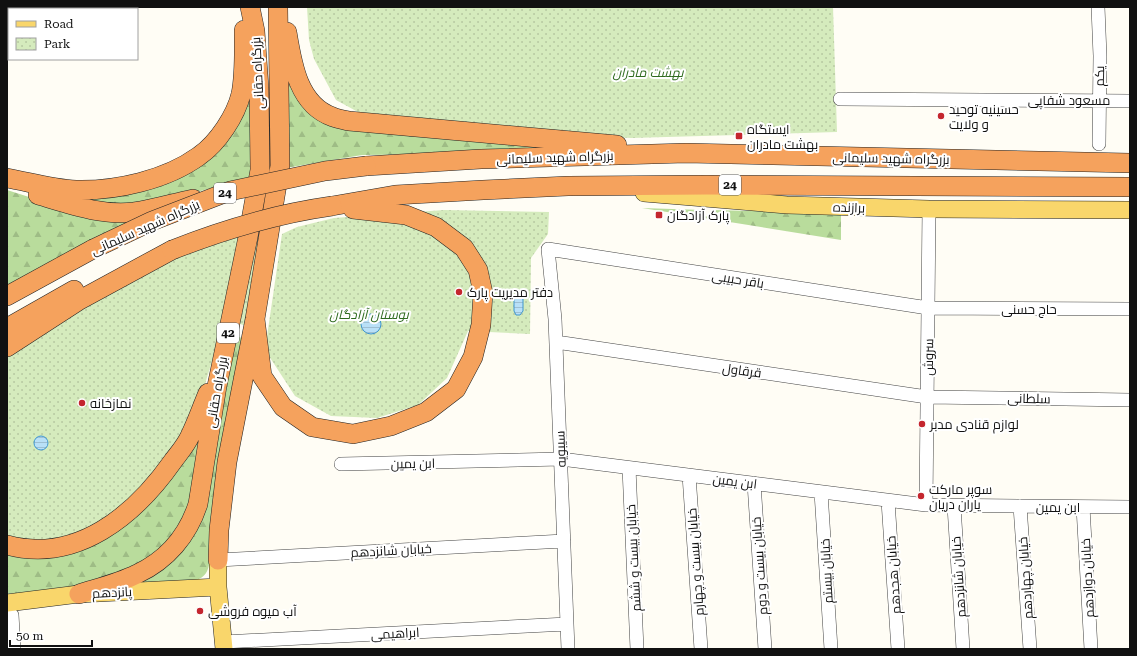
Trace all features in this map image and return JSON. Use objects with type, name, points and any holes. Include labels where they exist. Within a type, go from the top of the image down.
[{"type":"highway","points":[[7,178],[56,188],[76,190],[107,189],[137,183],[159,176],[174,170],[201,155],[228,124],[241,94],[244,61],[245,7]]},
{"type":"highway","name":"بزرگراه حقانی","points":[[79,594],[137,575],[167,554],[188,529],[193,520],[198,504],[225,345],[248,237],[260,170],[259,88],[255,31],[250,7]]},
{"type":"highway","name":"بزرگراه حقانی","points":[[218,560],[219,530],[227,462],[255,318],[280,166],[278,7]]},
{"type":"highway","points":[[284,7],[296,74],[302,90],[321,110],[333,117],[348,121],[552,139],[686,153]]},
{"type":"highway","name":"بزرگراه شهید سلیمانی","points":[[7,296],[93,249],[152,221],[230,191],[326,171],[366,166],[481,159],[686,153],[1130,163]]},
{"type":"highway","points":[[7,182],[32,193],[76,206],[97,211],[120,213],[148,209],[230,191]]},
{"type":"highway","name":"بزرگراه شهید سلیمانی","points":[[7,328],[71,291],[108,274],[216,233],[244,224],[297,211],[396,195],[568,186],[1130,186]]},
{"type":"highway","points":[[255,318],[262,376],[283,406],[312,427],[353,434],[391,426],[426,412],[456,389],[473,357],[481,325],[483,293],[478,270],[464,248],[436,226],[406,215],[332,206]]},
{"type":"highway","points":[[7,347],[78,301],[172,250]]},
{"type":"highway","points":[[7,545],[29,550],[44,550],[61,547],[100,532],[130,511],[165,472],[190,437],[209,392],[225,345]]},
{"type":"main road","name":"برازنده","points":[[568,186],[787,205],[929,209],[1130,210]]},
{"type":"main road","points":[[218,560],[218,587],[224,646]]},
{"type":"main road","name":"پانزدهم","points":[[10,609],[79,594],[218,587]]},
{"type":"street","name":"یکم","points":[[1098,7],[1100,56],[1099,144]]},
{"type":"street","name":"مسعود شفاپی","points":[[840,99],[1130,101]]},
{"type":"street","name":"سروش","points":[[926,506],[929,209]]},
{"type":"street","name":"باقر حبیبی","points":[[548,250],[928,308]]},
{"type":"street","name":"سیبویه","points":[[548,250],[555,319],[568,649]]},
{"type":"street","name":"حاج حسنی","points":[[928,308],[1130,309]]},
{"type":"street","name":"قرقاول","points":[[556,342],[927,397]]},
{"type":"street","name":"سلطانی","points":[[927,397],[1130,400]]},
{"type":"street","name":"ابن یمین","points":[[341,464],[561,459],[926,506],[1130,507]]},
{"type":"street","name":"خیابان بیست و ششم","points":[[629,468],[637,649]]},
{"type":"street","name":"خیابان بیست و چهارم","points":[[689,475],[700,649]]},
{"type":"street","name":"خیابان بیست و دوم","points":[[754,483],[765,649]]},
{"type":"street","name":"خیابان بیستم","points":[[822,492],[831,649]]},
{"type":"street","name":"خیابان هجدهم","points":[[888,500],[898,649]]},
{"type":"street","name":"خیابان شانزدهم","points":[[954,506],[963,649]]},
{"type":"street","name":"خیابان چهاردهم","points":[[1020,506],[1030,649]]},
{"type":"street","name":"خیابان دوازدهم","points":[[1083,507],[1091,649]]},
{"type":"street","name":"خیابان شانزدهم","points":[[218,560],[564,541]]},
{"type":"street","points":[[10,609],[14,649]]},
{"type":"street","name":"ابراهیمی","points":[[224,646],[567,624]]},
{"type":"green space","name":"بهشت مادران","points":[[307,7],[833,7],[837,132],[631,138],[546,134],[369,118],[336,100],[314,59],[309,40]]},
{"type":"green space","points":[[247,14],[252,177],[138,208],[114,210],[66,192],[133,188],[225,134]]},
{"type":"green space","points":[[286,47],[311,109],[627,148],[463,154],[362,155],[286,168]]},
{"type":"green space","points":[[7,190],[70,210],[152,211],[7,287]]},
{"type":"green space","points":[[642,208],[703,210],[703,216],[711,217],[711,210],[841,213],[841,240]]},
{"type":"green space","name":"بوستان آزادگان","points":[[444,210],[549,212],[548,234],[531,258],[530,334],[468,331],[447,378],[418,405],[377,418],[331,416],[295,396],[265,350],[282,234],[297,227],[334,218]]},
{"type":"green space","points":[[243,233],[221,332],[197,410],[188,433],[135,499],[67,541],[7,540],[7,358],[81,306],[190,251]]},
{"type":"green space","points":[[268,233],[247,326],[233,322],[252,238]]},
{"type":"green space","points":[[232,334],[244,339],[211,556],[206,572],[202,577],[193,581],[95,591],[176,551]]},
{"type":"green space","points":[[204,415],[193,509],[167,546],[120,577],[51,591],[7,594],[7,553]]},
{"type":"water","points":[[518,296],[523,299],[523,311],[520,315],[516,315],[514,311],[514,299]]},
{"type":"water","points":[[371,314],[378,317],[381,324],[378,331],[371,334],[364,331],[361,324],[364,317]]},
{"type":"water","points":[[38,436],[44,436],[48,440],[48,446],[44,450],[38,450],[34,446],[34,440]]},
{"type":"place","name":"حسینیه توحید و ولایت","points":[[941,116]]},
{"type":"place","name":"ایستگاه بهشت مادران","points":[[739,136]]},
{"type":"place","name":"پارک آزادگان","points":[[659,215]]},
{"type":"place","name":"دفتر مدیریت پارک","points":[[459,292]]},
{"type":"place","name":"نمازخانه","points":[[82,403]]},
{"type":"place","name":"لوازم قنادى مدبر","points":[[922,424]]},
{"type":"place","name":"سوپر مارکت یاران دریان","points":[[921,496]]},
{"type":"place","name":"آب میوه فروشی","points":[[200,611]]}]
